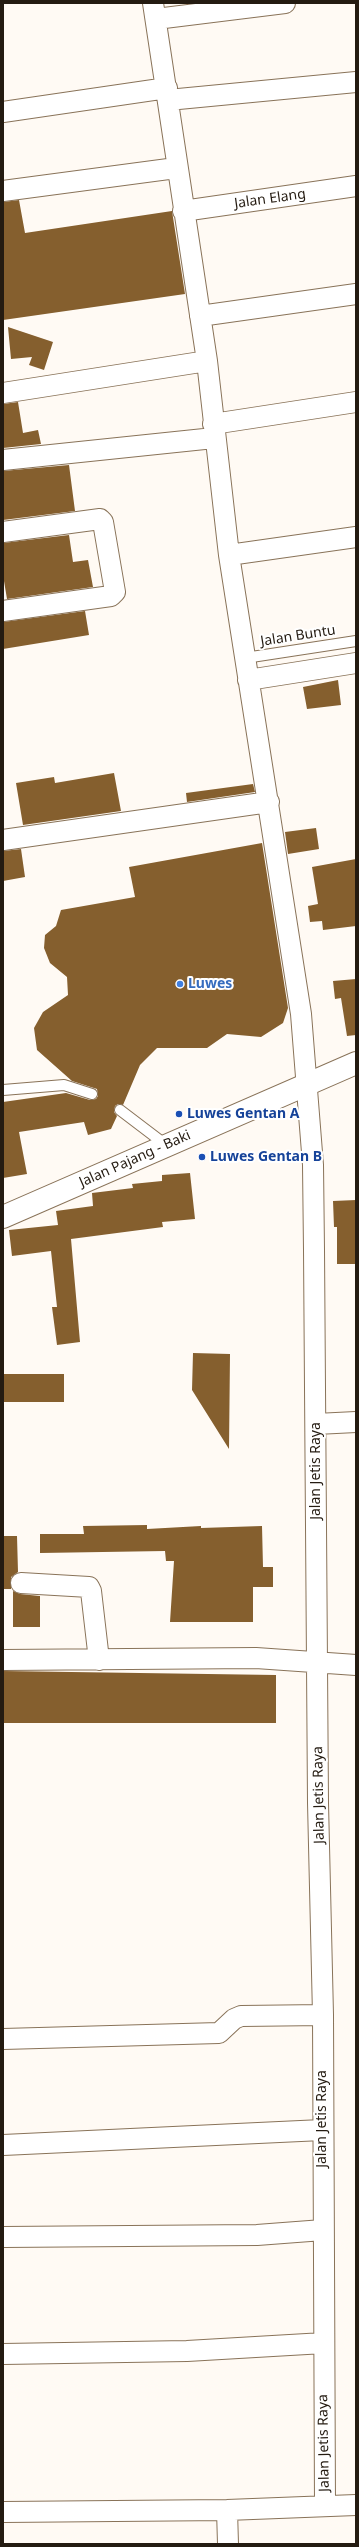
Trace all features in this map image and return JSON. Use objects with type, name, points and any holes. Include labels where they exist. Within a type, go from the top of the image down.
[{"type":"main road","name":"Jalan Pajang - Baki","points":[[3,1217],[356,1063]]},
{"type":"street","points":[[161,12],[285,3]]},
{"type":"street","name":"Jalan Jetis Raya","points":[[161,12],[167,94],[176,168],[207,362],[213,431],[228,554],[291,942],[308,1084],[313,1165],[318,1803],[323,2015],[322,2130],[325,2505]]},
{"type":"street","points":[[3,112],[167,94],[356,82]]},
{"type":"street","points":[[3,191],[176,168]]},
{"type":"street","name":"Jalan Elang","points":[[183,211],[356,186]]},
{"type":"street","points":[[200,316],[356,294]]},
{"type":"street","points":[[3,393],[207,362]]},
{"type":"street","points":[[3,460],[213,431],[356,402]]},
{"type":"street","points":[[3,532],[100,519],[103,522],[114,592],[112,595],[3,610]]},
{"type":"street","points":[[228,554],[356,537]]},
{"type":"street","points":[[248,680],[356,663]]},
{"type":"street","points":[[3,840],[268,802]]},
{"type":"street","points":[[316,1424],[356,1422]]},
{"type":"street","points":[[21,1584],[89,1586],[91,1591],[99,1660]]},
{"type":"street","points":[[3,1660],[235,1658],[356,1665]]},
{"type":"street","points":[[3,2039],[219,2033],[234,2019],[241,2016],[323,2015]]},
{"type":"street","points":[[3,2144],[322,2130]]},
{"type":"street","points":[[3,2238],[249,2235],[323,2230]]},
{"type":"street","points":[[3,2354],[195,2350],[324,2343]]},
{"type":"street","points":[[3,2512],[227,2510],[325,2505],[356,2505]]},
{"type":"street","points":[[227,2510],[228,2544]]},
{"type":"lane","name":"Jalan Buntu","points":[[245,658],[356,642]]},
{"type":"lane","points":[[3,1090],[64,1085],[92,1094]]},
{"type":"lane","points":[[120,1110],[166,1145]]},
{"type":"building","points":[[19,200],[25,233],[172,211],[185,294],[3,320],[3,202]]},
{"type":"building","points":[[8,327],[53,342],[44,370],[29,365],[32,357],[11,359]]},
{"type":"building","points":[[18,402],[23,433],[38,430],[41,444],[3,448],[3,404]]},
{"type":"building","points":[[69,465],[75,511],[3,520],[3,471]]},
{"type":"building","points":[[69,535],[73,562],[88,560],[93,587],[7,599],[3,575],[3,543]]},
{"type":"building","points":[[85,611],[89,635],[3,649],[3,622]]},
{"type":"building","points":[[338,680],[341,705],[307,709],[303,687]]},
{"type":"building","points":[[114,773],[121,811],[23,825],[16,783],[54,777],[55,783]]},
{"type":"building","points":[[253,784],[255,792],[187,802],[186,793]]},
{"type":"building","points":[[316,828],[319,849],[288,854],[285,832]]},
{"type":"building","name":"Luwes","points":[[262,843],[288,1008],[283,1023],[261,1037],[227,1034],[207,1048],[157,1048],[140,1065],[123,1105],[118,1104],[115,1106],[114,1112],[117,1116],[111,1129],[88,1135],[84,1122],[19,1132],[27,1174],[3,1178],[3,1102],[66,1093],[90,1100],[96,1099],[98,1096],[97,1089],[72,1081],[37,1050],[34,1028],[43,1012],[68,995],[67,977],[50,963],[44,948],[45,935],[56,926],[61,910],[135,897],[129,867]]},
{"type":"building","points":[[21,849],[25,877],[3,881],[3,851]]},
{"type":"building","points":[[356,859],[356,926],[323,930],[322,921],[310,922],[308,906],[318,904],[312,867]]},
{"type":"building","points":[[356,979],[356,1035],[347,1036],[341,998],[335,999],[333,981]]},
{"type":"building","points":[[190,1173],[195,1219],[162,1222],[163,1227],[71,1239],[80,1342],[57,1345],[52,1307],[57,1307],[51,1251],[12,1256],[9,1230],[58,1225],[56,1211],[93,1206],[92,1193],[133,1188],[132,1184],[162,1181],[162,1175]]},
{"type":"building","points":[[356,1200],[356,1264],[337,1264],[337,1227],[334,1227],[333,1201]]},
{"type":"building","points":[[193,1353],[230,1354],[229,1449],[192,1390]]},
{"type":"building","points":[[3,1374],[64,1374],[64,1402],[3,1402]]},
{"type":"building","points":[[147,1525],[147,1529],[201,1526],[201,1528],[262,1526],[263,1567],[273,1567],[273,1587],[253,1587],[253,1622],[170,1622],[174,1561],[166,1561],[165,1551],[40,1553],[40,1534],[84,1534],[83,1526]]},
{"type":"building","points":[[3,1536],[17,1536],[18,1572],[11,1577],[11,1589],[3,1589]]},
{"type":"building","points":[[13,1591],[20,1594],[40,1596],[40,1627],[13,1627]]},
{"type":"building","points":[[3,1671],[276,1675],[276,1723],[3,1723]]},
{"type":"place","name":"Luwes","points":[[180,984]]},
{"type":"place","name":"Luwes Gentan A","points":[[179,1114]]},
{"type":"place","name":"Luwes Gentan B","points":[[202,1157]]}]
